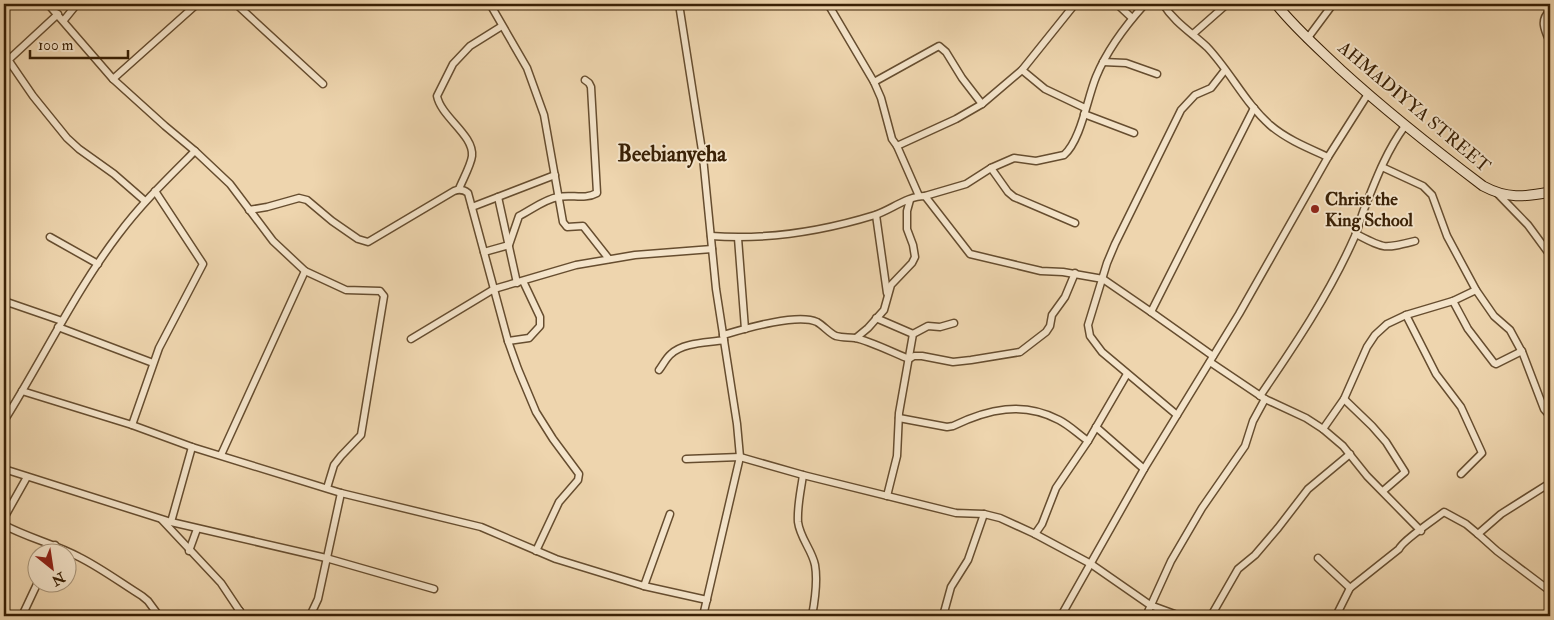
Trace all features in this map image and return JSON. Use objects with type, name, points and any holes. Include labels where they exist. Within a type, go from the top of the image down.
[{"type":"street","points":[[48,4],[64,20],[113,79],[195,150],[230,184],[274,241],[304,271],[346,290],[380,291],[384,296],[361,435],[334,465],[327,488]]},
{"type":"street","points":[[64,20],[77,4]]},
{"type":"street","points":[[113,79],[197,4]]},
{"type":"street","points":[[236,4],[323,84]]},
{"type":"street","points":[[490,4],[527,68],[544,115],[558,197],[565,225],[567,227],[583,226],[609,259]]},
{"type":"street","points":[[679,4],[703,157],[712,249],[740,457],[703,616]]},
{"type":"street","points":[[828,4],[874,82],[881,98],[892,139],[922,196],[970,254],[1041,271],[1075,273],[1103,279],[1151,312],[1263,398],[1300,415],[1324,430],[1343,446],[1367,476],[1421,530]]},
{"type":"street","points":[[897,146],[956,119],[982,104],[1022,70],[1075,4]]},
{"type":"street","points":[[1117,4],[1132,18]]},
{"type":"street","points":[[711,236],[738,238],[822,229],[876,215],[910,199],[966,184],[991,168],[1014,158],[1036,161],[1064,155],[1074,143],[1096,77],[1103,62],[1132,18],[1145,4]]},
{"type":"street","points":[[1163,4],[1179,23],[1208,49],[1254,108],[1270,125],[1282,134],[1328,157]]},
{"type":"street","points":[[1193,34],[1227,4]]},
{"type":"street","name":"AHMADIYYA STREET","points":[[1276,4],[1307,39],[1368,94],[1405,126],[1483,186],[1497,193],[1509,196],[1532,196],[1550,192]]},
{"type":"street","points":[[1307,39],[1333,4]]},
{"type":"street","points":[[1550,11],[1545,15],[1544,20],[1544,26],[1550,42]]},
{"type":"street","points":[[58,14],[6,63],[67,138],[114,174],[145,201]]},
{"type":"street","points":[[249,210],[298,198],[306,200],[351,235],[368,242],[459,189],[472,156],[470,146],[438,105],[436,96],[454,64],[470,46],[502,26]]},
{"type":"street","points":[[874,82],[940,46],[982,104]]},
{"type":"street","points":[[1103,62],[1126,64],[1157,74]]},
{"type":"street","points":[[1022,70],[1046,89],[1084,111],[1134,133]]},
{"type":"street","points":[[1177,415],[1102,352],[1090,336],[1088,325],[1107,263],[1115,244],[1181,110],[1195,95],[1211,88],[1225,70]]},
{"type":"street","points":[[509,245],[519,216],[558,197],[590,196],[597,193],[590,88],[589,83],[585,80]]},
{"type":"street","points":[[1061,616],[1144,468],[1239,314],[1328,157],[1368,94]]},
{"type":"street","points":[[1151,312],[1254,108]]},
{"type":"street","points":[[1146,616],[1172,561],[1202,508],[1245,446],[1263,398],[1322,300],[1356,234],[1388,151],[1405,126]]},
{"type":"street","points":[[4,421],[60,324],[98,264],[145,201],[195,150]]},
{"type":"street","points":[[1382,167],[1429,190],[1435,200],[1447,236],[1476,290],[1494,316],[1507,327],[1522,351],[1544,409],[1550,416]]},
{"type":"street","points":[[991,168],[1014,198],[1075,224]]},
{"type":"street","points":[[472,207],[555,175]]},
{"type":"street","points":[[459,189],[465,190],[468,193],[508,341],[536,412],[579,474],[578,480],[559,502],[536,551]]},
{"type":"street","points":[[132,425],[153,363],[175,315],[204,264],[155,191]]},
{"type":"street","points":[[1497,193],[1528,225],[1550,254]]},
{"type":"street","points":[[498,197],[520,282],[540,318],[540,326],[529,338],[508,341]]},
{"type":"street","points":[[856,338],[884,310],[891,285],[912,263],[914,257],[913,245],[907,229],[907,211],[910,199]]},
{"type":"street","points":[[876,215],[888,297]]},
{"type":"street","points":[[1356,234],[1381,247],[1388,248],[1415,241]]},
{"type":"street","points":[[50,237],[98,264]]},
{"type":"street","points":[[738,238],[745,329]]},
{"type":"street","points":[[484,252],[509,245]]},
{"type":"street","points":[[411,339],[494,289],[576,264],[635,255],[712,249]]},
{"type":"street","points":[[222,455],[304,271]]},
{"type":"street","points":[[909,359],[914,356],[922,356],[953,362],[1020,352],[1046,332],[1050,326],[1052,315],[1065,297],[1075,273]]},
{"type":"street","points":[[1324,430],[1344,399],[1367,347],[1375,334],[1387,324],[1406,315],[1453,301],[1476,290]]},
{"type":"street","points":[[4,301],[153,363]]},
{"type":"street","points":[[1453,301],[1468,329],[1494,363],[1496,364],[1522,351]]},
{"type":"street","points":[[1406,315],[1436,374],[1461,407],[1482,453],[1460,474]]},
{"type":"street","points":[[876,318],[913,334]]},
{"type":"street","points":[[659,370],[670,354],[679,349],[724,338],[745,329],[780,321],[806,320],[817,322],[835,335],[856,338],[909,359]]},
{"type":"street","points":[[913,334],[928,326],[954,323]]},
{"type":"street","points":[[887,496],[897,456],[899,418],[913,334]]},
{"type":"street","points":[[1035,534],[1042,524],[1056,488],[1088,441],[1127,374]]},
{"type":"street","points":[[22,391],[340,493],[481,527],[556,559],[644,586],[707,600]]},
{"type":"street","points":[[1344,399],[1386,442],[1405,472],[1383,491]]},
{"type":"street","points":[[899,418],[947,427],[992,412],[1013,408],[1033,411],[1060,421],[1088,441]]},
{"type":"street","points":[[1096,427],[1144,468]]},
{"type":"street","points":[[171,522],[192,447]]},
{"type":"street","points":[[1211,616],[1238,569],[1254,555],[1278,528],[1308,489],[1350,454]]},
{"type":"street","points":[[686,459],[740,457],[956,513],[984,514],[1010,522],[1091,564],[1150,605],[1180,616]]},
{"type":"street","points":[[4,469],[162,520],[326,558],[434,589]]},
{"type":"street","points":[[804,475],[798,510],[798,524],[815,565],[816,595],[812,616]]},
{"type":"street","points":[[4,518],[27,477]]},
{"type":"street","points":[[1478,534],[1501,514],[1550,483]]},
{"type":"street","points":[[310,616],[318,599],[340,493]]},
{"type":"street","points":[[1336,616],[1350,588],[1399,549],[1401,544],[1444,512],[1466,524],[1550,592]]},
{"type":"street","points":[[644,586],[670,514]]},
{"type":"street","points":[[943,616],[951,587],[968,560],[984,514]]},
{"type":"street","points":[[162,520],[221,583],[241,614],[233,616]]},
{"type":"street","points":[[4,525],[24,536],[45,542]]},
{"type":"street","points":[[189,551],[198,529]]},
{"type":"street","points":[[78,556],[148,601],[157,614],[148,616]]},
{"type":"street","points":[[1318,558],[1350,588]]},
{"type":"street","points":[[22,616],[33,592]]},
{"type":"place","name":"Christ the King School","points":[[1315,209]]},
{"type":"district","name":"Beebianyeha","points":[[672,154]]}]
